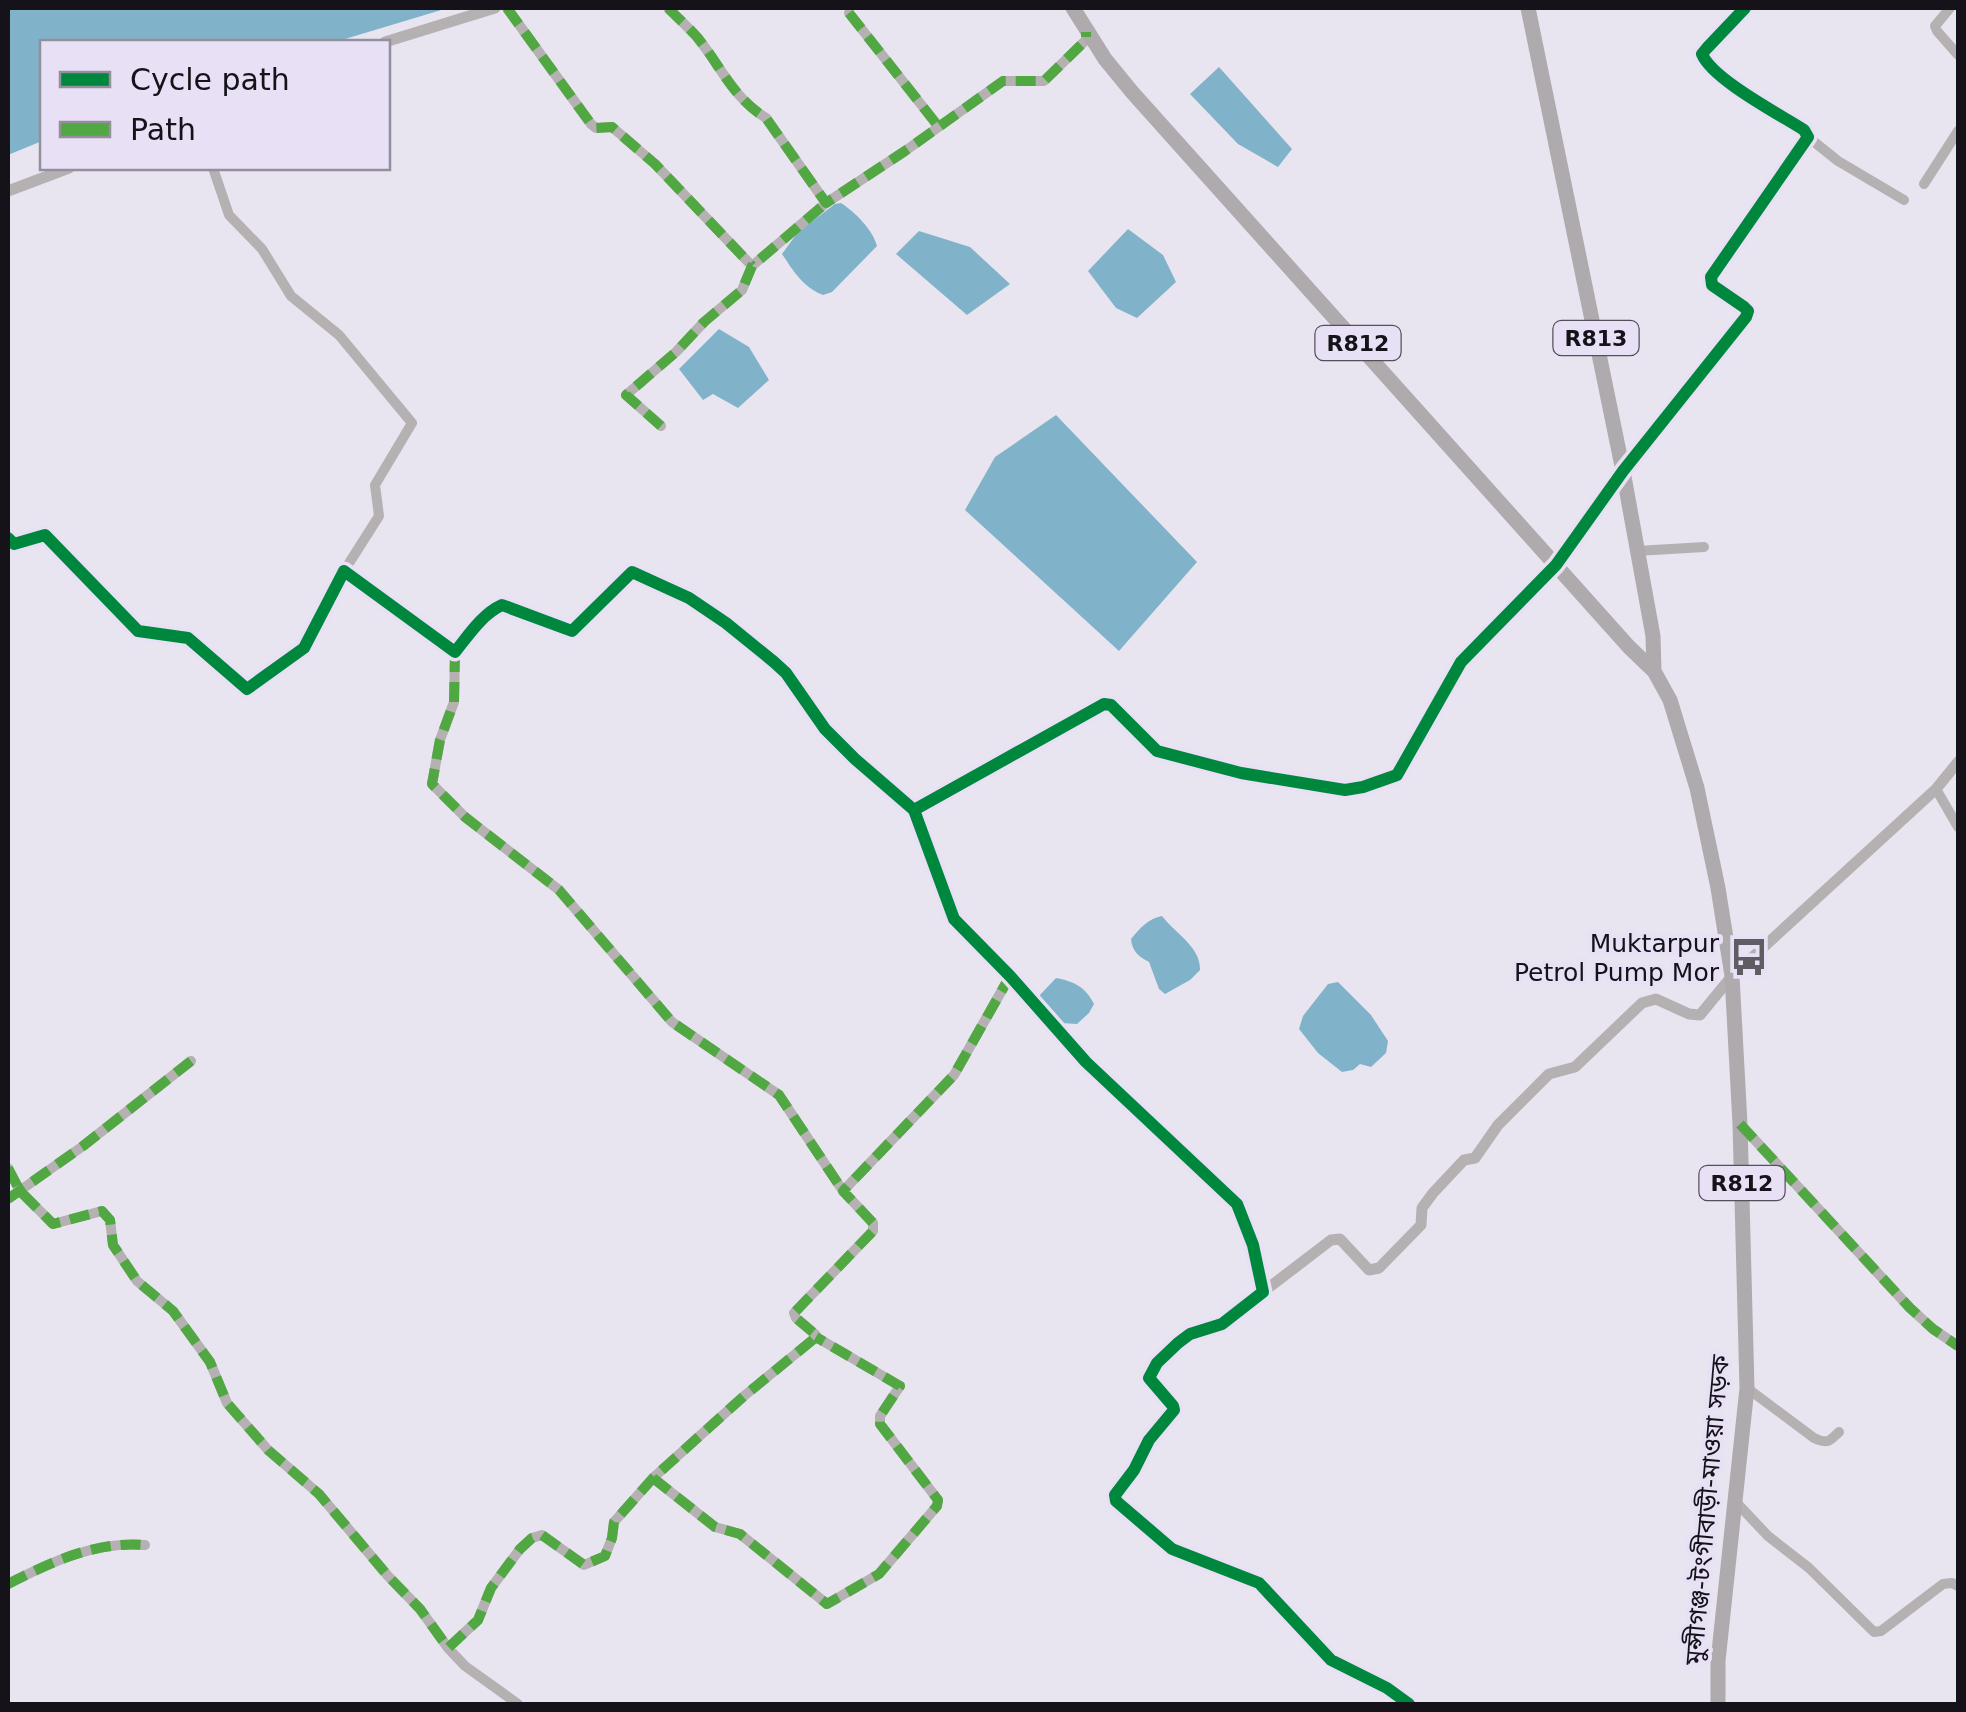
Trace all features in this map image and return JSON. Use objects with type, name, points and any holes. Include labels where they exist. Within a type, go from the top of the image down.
[{"type":"main road","name":"R812","points":[[1073,8],[1086,32],[1132,92],[1654,671]]},
{"type":"main road","name":"R813","points":[[1528,8],[1622,472],[1653,636],[1654,671]]},
{"type":"main road","name":"মুন্সীগঞ্জ-টংগীবাড়ী-মাওয়া সড়ক","points":[[1654,671],[1670,700],[1697,788],[1732,976],[1748,1388],[1718,1661],[1718,1704]]},
{"type":"street","points":[[390,40],[495,8]]},
{"type":"street","points":[[507,8],[591,124],[596,128],[612,127],[655,164],[752,266]]},
{"type":"street","points":[[668,8],[698,38],[735,92],[766,118],[826,202]]},
{"type":"street","points":[[1745,8],[1702,54],[1704,60],[1722,77],[1804,130],[1838,160],[1904,200]]},
{"type":"street","points":[[1950,8],[1935,26],[1958,55]]},
{"type":"street","points":[[849,12],[938,126]]},
{"type":"street","points":[[661,426],[626,396],[742,290],[752,266],[826,202],[1003,82],[1044,80],[1086,40],[1086,32]]},
{"type":"street","points":[[1924,184],[1958,131]]},
{"type":"street","points":[[914,810],[1104,704],[1111,705],[1158,751],[1241,772],[1346,790],[1397,775],[1461,662],[1556,565],[1622,472],[1746,317],[1748,311],[1744,306],[1712,285],[1710,277],[1808,137]]},
{"type":"street","points":[[8,192],[63,170]]},
{"type":"street","points":[[8,538],[14,544],[44,536],[138,631],[188,638],[247,689],[304,648],[379,516],[375,486],[412,423],[340,335],[291,296],[262,249],[229,216],[214,170]]},
{"type":"street","points":[[1637,551],[1704,547]]},
{"type":"street","points":[[344,572],[455,652]]},
{"type":"street","points":[[653,1478],[715,1527],[740,1534],[828,1604],[879,1574],[938,1500],[880,1424],[880,1416],[900,1386],[816,1336],[794,1313],[873,1231],[873,1223],[844,1191],[780,1095],[672,1022],[559,890],[465,818],[432,784],[440,740],[454,702],[455,652],[478,623],[502,605],[572,631],[628,575],[636,573],[689,598],[774,662],[825,729],[914,810],[954,919],[1086,1062],[1237,1204],[1253,1245],[1263,1292]]},
{"type":"street","points":[[1409,1704],[1387,1688],[1331,1660],[1259,1582],[1172,1549],[1116,1501],[1149,1440],[1174,1410],[1149,1378],[1158,1363],[1190,1334],[1222,1324],[1331,1240],[1340,1240],[1369,1270],[1379,1268],[1421,1224],[1422,1208],[1432,1193],[1464,1160],[1475,1158],[1498,1125],[1549,1074],[1575,1067],[1642,1004],[1656,999],[1700,1015],[1732,976],[1936,788],[1958,762]]},
{"type":"street","points":[[1936,788],[1958,828]]},
{"type":"street","points":[[844,1191],[954,1075],[1010,976]]},
{"type":"street","points":[[8,1199],[191,1061]]},
{"type":"street","points":[[1740,1124],[1910,1308],[1958,1346]]},
{"type":"street","points":[[8,1168],[20,1191],[53,1224],[102,1211],[107,1216],[114,1245],[137,1281],[173,1311],[210,1362],[227,1403],[268,1450],[320,1494],[464,1666],[518,1704]]},
{"type":"street","points":[[448,1648],[478,1620],[490,1588],[532,1538],[542,1535],[584,1565],[605,1556],[614,1522],[653,1478],[816,1336]]},
{"type":"street","points":[[1748,1388],[1814,1438],[1830,1442],[1839,1432]]},
{"type":"street","points":[[1734,1500],[1874,1632],[1944,1584],[1958,1586]]},
{"type":"street","points":[[8,1584],[63,1556],[126,1543],[145,1545]]},
{"type":"water","points":[[8,8],[448,8],[342,40],[40,40],[40,142],[8,155]]},
{"type":"water","points":[[1219,67],[1292,149],[1278,167],[1238,144],[1190,94]]},
{"type":"water","points":[[841,203],[863,222],[877,246],[832,292],[823,295],[804,283],[782,254],[798,232]]},
{"type":"water","points":[[1128,229],[1163,255],[1176,282],[1137,318],[1116,308],[1088,271]]},
{"type":"water","points":[[919,231],[970,247],[1010,284],[967,315],[896,254]]},
{"type":"water","points":[[719,329],[749,347],[769,380],[738,408],[713,394],[703,400],[679,369]]},
{"type":"water","points":[[1056,415],[1197,562],[1119,651],[965,510],[995,457]]},
{"type":"water","points":[[1162,916],[1192,947],[1200,970],[1165,994],[1159,989],[1149,962],[1137,953],[1131,939]]},
{"type":"water","points":[[1056,978],[1078,986],[1094,1004],[1077,1024],[1061,1023],[1038,997]]},
{"type":"water","points":[[1338,982],[1371,1015],[1388,1041],[1386,1053],[1371,1067],[1360,1064],[1342,1072],[1318,1053],[1299,1029],[1303,1016],[1328,984]]},
{"type":"marked path","points":[[507,8],[591,124],[596,128],[612,127],[655,164],[752,266]]},
{"type":"marked path","points":[[668,8],[697,37],[745,101],[766,118],[826,203],[1003,81],[1044,81],[1086,40],[1086,32]]},
{"type":"marked path","points":[[849,13],[938,126]]},
{"type":"marked path","points":[[661,426],[626,395],[742,290],[752,266],[826,203]]},
{"type":"marked path","points":[[455,652],[454,702],[440,740],[432,784],[465,817],[559,890],[672,1022],[779,1095],[843,1191]]},
{"type":"marked path","points":[[8,1168],[20,1191],[53,1224],[102,1211],[110,1220],[113,1245],[137,1281],[173,1311],[210,1362],[227,1403],[268,1450],[319,1494],[420,1609],[448,1648],[478,1620],[491,1588],[532,1538],[542,1535],[584,1565],[605,1556],[614,1522],[653,1478],[815,1338],[794,1313],[873,1231],[873,1223],[843,1191],[954,1075],[1010,976],[1014,980]]},
{"type":"marked path","points":[[8,1199],[191,1061]]},
{"type":"marked path","points":[[1740,1124],[1910,1308],[1958,1346]]},
{"type":"marked path","points":[[653,1478],[715,1527],[740,1534],[827,1604],[879,1574],[938,1500],[880,1424],[880,1416],[900,1386],[816,1337]]},
{"type":"marked path","points":[[8,1584],[91,1550],[145,1545]]},
{"type":"cycle path","points":[[8,538],[14,544],[45,535],[138,631],[188,638],[247,689],[304,648],[344,571],[455,652],[482,620],[502,605],[572,631],[632,572],[689,598],[774,662],[825,729],[914,810],[1104,704],[1111,705],[1157,751],[1241,773],[1345,790],[1363,787],[1397,775],[1461,662],[1556,565],[1623,471],[1746,317],[1748,311],[1712,285],[1711,277],[1808,137],[1804,130],[1732,85],[1702,54],[1745,8]]},
{"type":"cycle path","points":[[914,810],[954,919],[1086,1062],[1237,1204],[1253,1245],[1263,1292],[1222,1324],[1190,1334],[1157,1363],[1149,1378],[1174,1410],[1149,1440],[1134,1470],[1115,1495],[1116,1501],[1172,1549],[1259,1583],[1331,1660],[1387,1688],[1409,1704]]},
{"type":"place","name":"Muktarpur Petrol Pump Mor","points":[[1749,957]]}]
